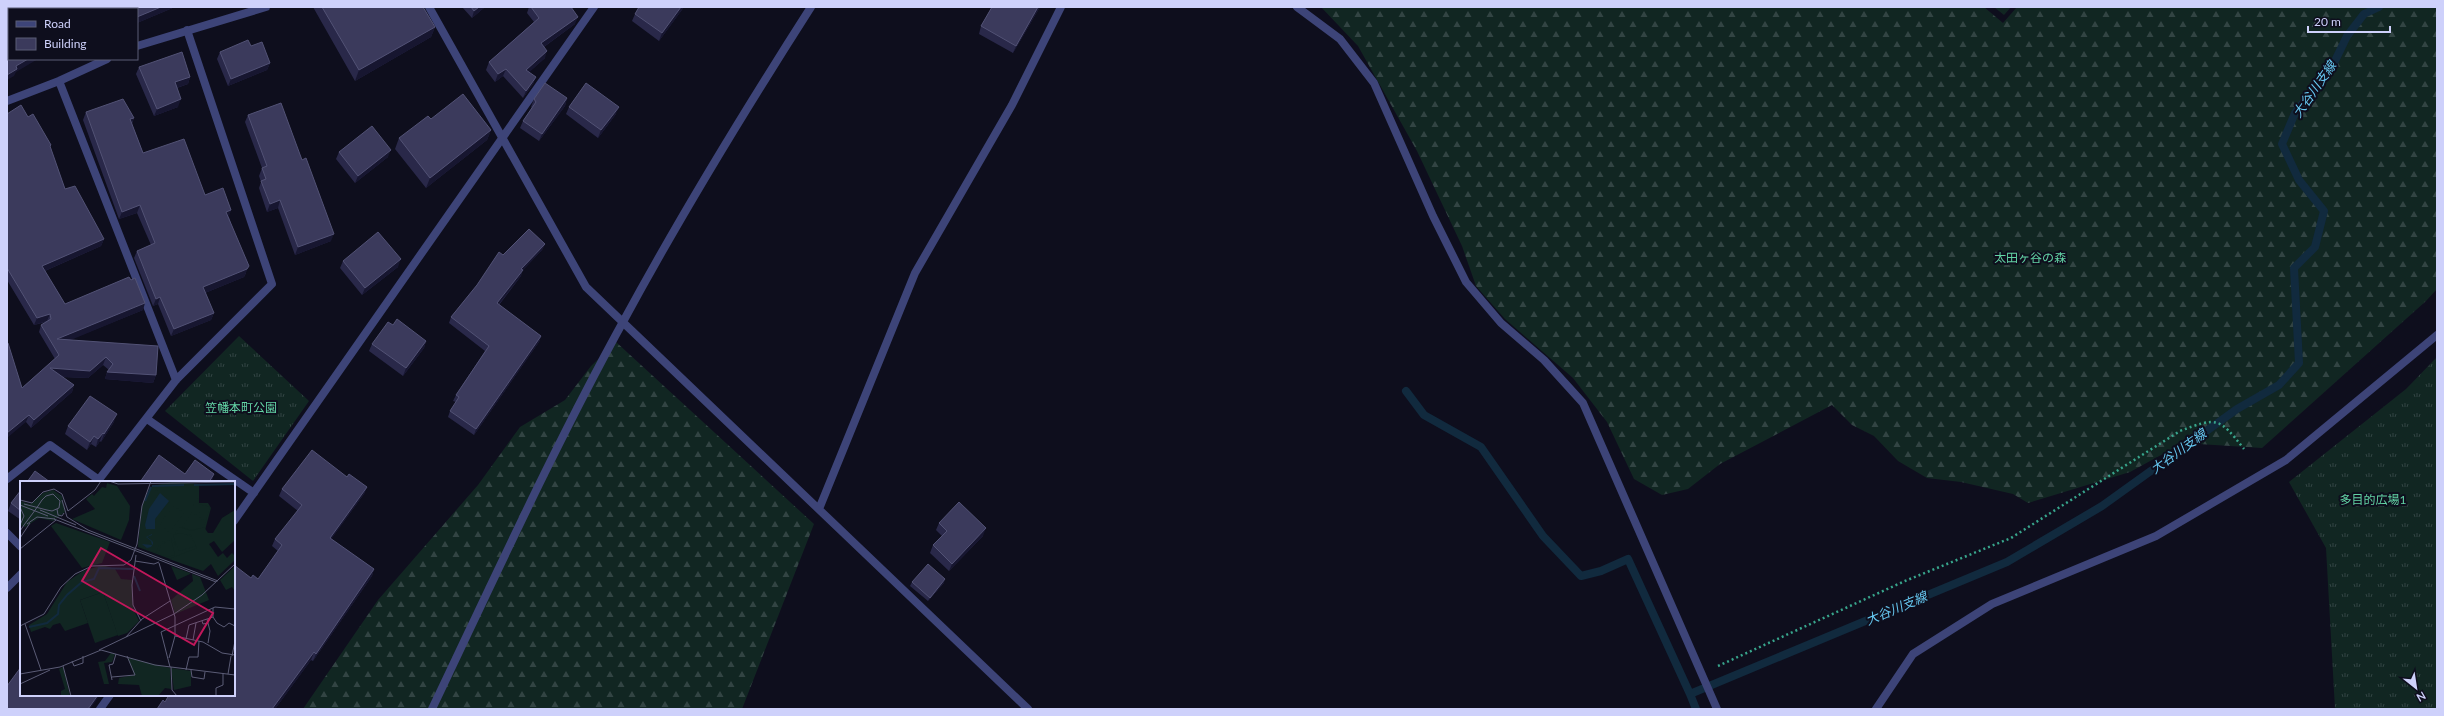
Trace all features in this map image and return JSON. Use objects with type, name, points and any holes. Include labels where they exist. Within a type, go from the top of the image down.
[{"type":"street","points":[[138,46],[266,7]]},
{"type":"street","points":[[429,7],[586,287],[1028,709]]},
{"type":"street","points":[[235,519],[594,7]]},
{"type":"street","points":[[432,709],[519,526],[623,322],[736,125],[811,7]]},
{"type":"street","points":[[819,509],[915,273],[1012,105],[1061,7]]},
{"type":"street","points":[[1298,7],[1340,39],[1374,83],[1433,216],[1466,282],[1501,323],[1544,360],[1582,403],[1717,709]]},
{"type":"street","points":[[7,479],[50,445],[98,481],[176,380],[272,284],[187,30]]},
{"type":"street","points":[[7,101],[59,82],[105,60]]},
{"type":"street","points":[[59,82],[176,380]]},
{"type":"street","points":[[1876,709],[1913,654],[1992,604],[2156,536],[2286,460],[2437,336]]},
{"type":"street","points":[[147,419],[254,493]]},
{"type":"street","points":[[7,533],[20,546]]},
{"type":"street","points":[[7,588],[20,575]]},
{"type":"street","points":[[100,709],[109,696]]},
{"type":"path","points":[[1702,673],[1904,581],[2011,538],[2180,431],[2206,421],[2217,421],[2230,432],[2244,449]]},
{"type":"green space","name":"太田ヶ谷の森","points":[[1321,7],[1984,7],[2003,23],[2017,7],[2437,7],[2437,289],[2426,301],[2262,448],[2183,443],[2130,472],[2028,503],[2013,494],[1961,482],[1927,478],[1898,461],[1874,436],[1852,425],[1832,405],[1720,464],[1688,489],[1662,495],[1634,479],[1607,422],[1573,378],[1505,319],[1476,286],[1462,246],[1417,151],[1358,46]]},
{"type":"green space","points":[[1994,7],[2011,7],[2004,15]]},
{"type":"green space","name":"笠幡本町公園","points":[[239,336],[309,401],[253,481],[165,411]]},
{"type":"green space","points":[[616,342],[814,524],[742,709],[303,709],[378,600],[478,485],[520,427],[565,400],[591,366]]},
{"type":"green space","name":"多目的広場1","points":[[2437,357],[2437,709],[2335,709],[2326,548],[2289,482],[2406,389]]},
{"type":"building","points":[[45,7],[72,8],[43,8]]},
{"type":"building","points":[[161,7],[138,17],[138,8],[130,8]]},
{"type":"building","points":[[322,7],[423,7],[435,27],[359,70]]},
{"type":"building","points":[[471,7],[479,7],[474,11]]},
{"type":"building","points":[[531,7],[571,7],[578,17],[541,43],[547,51],[526,70],[536,77],[526,91],[506,69],[498,74],[489,62],[539,18]]},
{"type":"building","points":[[639,7],[681,7],[662,33],[635,14]]},
{"type":"building","points":[[992,7],[1038,7],[1016,46],[981,26]]},
{"type":"building","points":[[7,15],[8,60],[26,60],[16,66],[17,69],[7,75]]},
{"type":"building","points":[[248,40],[251,46],[262,42],[270,63],[231,79],[220,52]]},
{"type":"building","points":[[182,52],[190,77],[175,82],[181,99],[157,109],[139,67]]},
{"type":"building","points":[[545,83],[567,98],[542,134],[523,121],[536,102],[534,99]]},
{"type":"building","points":[[586,83],[619,107],[601,130],[569,107]]},
{"type":"building","points":[[463,94],[491,130],[430,178],[399,138],[428,116],[431,119]]},
{"type":"building","points":[[123,99],[134,118],[130,119],[143,153],[184,139],[205,195],[223,188],[231,210],[226,212],[249,266],[247,269],[203,287],[214,313],[174,329],[160,297],[156,299],[137,251],[155,243],[140,205],[122,212],[86,112]]},
{"type":"building","points":[[281,103],[302,160],[306,158],[334,234],[298,247],[280,200],[270,204],[261,181],[266,179],[262,168],[267,166],[248,115]]},
{"type":"building","points":[[21,105],[28,117],[33,114],[51,145],[50,146],[65,189],[75,186],[104,239],[42,266],[65,304],[129,277],[131,280],[135,278],[145,303],[57,339],[158,346],[156,375],[107,372],[113,364],[106,357],[90,371],[50,368],[74,385],[34,420],[29,415],[7,433],[7,344],[8,343],[22,388],[59,355],[41,325],[51,319],[50,314],[37,318],[7,268],[7,114]]},
{"type":"building","points":[[372,126],[391,150],[358,176],[339,152]]},
{"type":"building","points":[[529,229],[545,244],[521,269],[523,270],[497,303],[541,336],[476,429],[450,411],[459,397],[456,395],[489,346],[451,317],[477,285],[499,252],[503,255]]},
{"type":"building","points":[[378,232],[401,259],[365,288],[343,261]]},
{"type":"building","points":[[397,319],[426,341],[406,368],[372,344],[388,322],[393,325]]},
{"type":"building","points":[[90,396],[117,414],[104,434],[103,433],[98,439],[94,436],[90,442],[68,426]]},
{"type":"building","points":[[312,450],[347,477],[349,474],[367,487],[330,538],[374,569],[316,654],[314,652],[272,709],[157,709],[163,700],[165,702],[168,696],[235,696],[235,566],[251,578],[253,575],[258,579],[282,545],[275,539],[302,505],[282,489]]},
{"type":"building","points":[[159,455],[185,474],[195,460],[214,474],[210,481],[141,481]]},
{"type":"building","points":[[35,471],[49,481],[28,481]]},
{"type":"building","points":[[20,491],[20,510],[11,503]]},
{"type":"building","points":[[959,502],[986,528],[952,564],[933,545],[947,531],[939,523]]},
{"type":"building","points":[[928,564],[945,579],[930,598],[912,582]]},
{"type":"building","points":[[20,668],[20,696],[97,696],[88,709],[7,709],[7,686]]},
{"type":"waterway","name":"大谷川支線","points":[[1696,709],[1690,694],[2007,562],[2102,506],[2237,409],[2279,385],[2299,363],[2294,268],[2315,247],[2324,211],[2299,180],[2282,144],[2295,113],[2334,63],[2347,36],[2364,14],[2379,7]]},
{"type":"waterway","points":[[1406,391],[1424,415],[1481,447],[1543,536],[1581,576],[1601,571],[1628,559],[1690,694]]}]
